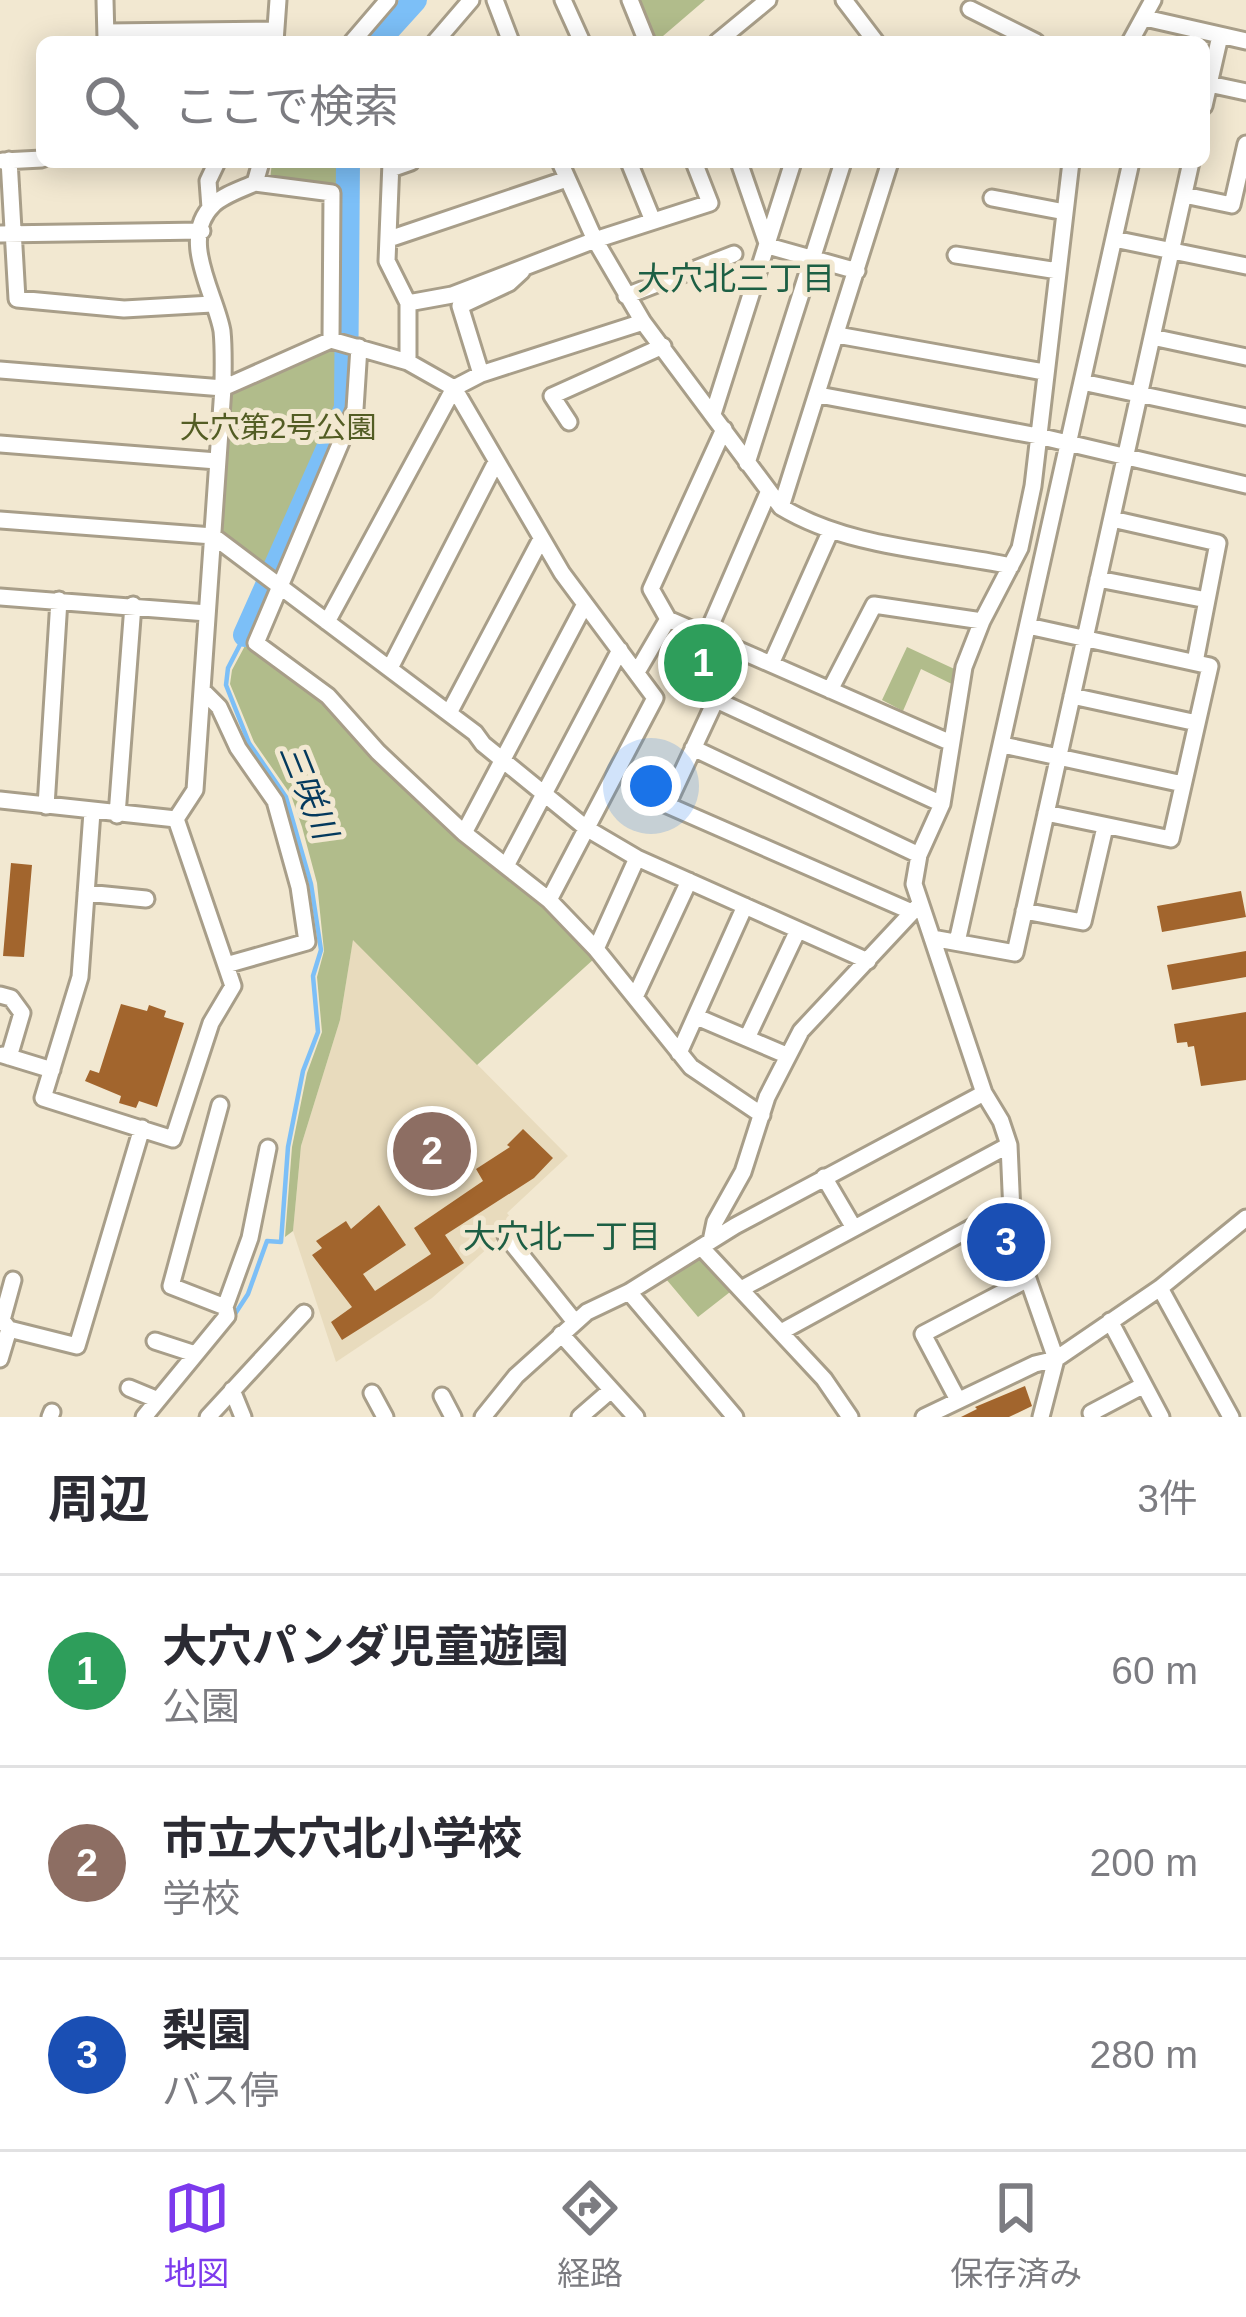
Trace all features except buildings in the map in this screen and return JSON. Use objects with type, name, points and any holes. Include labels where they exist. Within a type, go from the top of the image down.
[{"type":"street","points":[[105,0],[106,36]]},
{"type":"street","points":[[275,36],[278,0]]},
{"type":"street","points":[[357,36],[388,0]]},
{"type":"street","points":[[440,36],[471,0]]},
{"type":"street","points":[[495,0],[509,36]]},
{"type":"street","points":[[563,0],[579,36]]},
{"type":"street","points":[[630,0],[639,36]]},
{"type":"street","points":[[724,36],[768,0]]},
{"type":"street","points":[[869,0],[848,7],[871,36]]},
{"type":"street","points":[[1153,0],[1157,36]]},
{"type":"street","points":[[970,9],[1024,36]]},
{"type":"street","points":[[1153,20],[1246,41]]},
{"type":"street","points":[[1136,36],[1153,20]]},
{"type":"street","points":[[1210,80],[1220,36]]},
{"type":"street","points":[[1210,84],[1246,92]]},
{"type":"street","points":[[1184,195],[1232,205],[1246,144]]},
{"type":"street","points":[[36,159],[5,161],[7,234],[17,299],[124,309],[212,304]]},
{"type":"street","points":[[176,819],[195,790],[223,388],[221,328],[200,267],[202,231],[210,208],[208,181],[215,168]]},
{"type":"street","points":[[255,183],[259,168]]},
{"type":"street","points":[[391,168],[387,261],[408,303],[408,362]]},
{"type":"street","points":[[562,168],[626,296],[781,507],[831,530],[1011,566]]},
{"type":"street","points":[[631,168],[653,221]]},
{"type":"street","points":[[408,303],[452,295],[595,240],[710,203],[696,168]]},
{"type":"street","points":[[741,168],[768,245]]},
{"type":"street","points":[[713,414],[791,168]]},
{"type":"street","points":[[747,463],[841,168]]},
{"type":"street","points":[[781,507],[888,168]]},
{"type":"street","points":[[1041,1417],[1056,1359],[1013,1236],[1009,1145],[984,1094],[932,938],[915,908],[914,884],[919,855],[942,804],[964,668],[1020,548],[1034,486],[1070,168]]},
{"type":"street","points":[[958,942],[1130,168]]},
{"type":"street","points":[[932,938],[1015,953],[1191,168]]},
{"type":"street","points":[[389,239],[567,179]]},
{"type":"street","points":[[210,208],[255,183],[332,194],[331,340]]},
{"type":"street","points":[[992,197],[1065,212]]},
{"type":"street","points":[[7,234],[202,231]]},
{"type":"street","points":[[1114,239],[1246,266]]},
{"type":"street","points":[[768,245],[857,272]]},
{"type":"street","points":[[626,296],[734,254]]},
{"type":"street","points":[[956,255],[1058,271]]},
{"type":"street","points":[[482,374],[460,307],[509,284],[529,265]]},
{"type":"street","points":[[328,622],[454,388],[482,374],[643,322]]},
{"type":"street","points":[[837,335],[1044,372]]},
{"type":"street","points":[[1152,337],[1246,358]]},
{"type":"street","points":[[0,370],[223,388],[331,340],[408,362],[454,388],[541,539],[655,698],[549,900]]},
{"type":"street","points":[[359,346],[356,409],[274,581],[256,643],[328,696],[378,752],[464,833],[549,900],[596,949],[691,1067],[762,1115]]},
{"type":"street","points":[[568,422],[552,396],[663,346]]},
{"type":"street","points":[[1082,382],[1246,417]]},
{"type":"street","points":[[820,395],[1038,436],[1246,485]]},
{"type":"street","points":[[724,429],[651,589],[668,619],[949,742]]},
{"type":"street","points":[[0,444],[218,461]]},
{"type":"street","points":[[390,668],[496,462]]},
{"type":"street","points":[[707,634],[768,493]]},
{"type":"street","points":[[0,520],[213,536],[475,733],[586,828],[637,858],[868,961]]},
{"type":"street","points":[[1112,520],[1218,543],[1195,662]]},
{"type":"street","points":[[771,664],[831,530]]},
{"type":"street","points":[[449,713],[541,539]]},
{"type":"street","points":[[1098,579],[1207,600]]},
{"type":"street","points":[[0,597],[207,614]]},
{"type":"street","points":[[46,806],[58,600]]},
{"type":"street","points":[[464,833],[585,604]]},
{"type":"street","points":[[118,815],[133,605]]},
{"type":"street","points":[[830,690],[874,605],[982,621]]},
{"type":"street","points":[[637,673],[668,619]]},
{"type":"street","points":[[1028,626],[1210,666],[1171,839],[1046,813]]},
{"type":"street","points":[[506,866],[620,650]]},
{"type":"street","points":[[739,650],[667,806],[915,908]]},
{"type":"street","points":[[203,691],[219,707],[238,748],[274,801],[299,887],[307,942],[226,965]]},
{"type":"street","points":[[1072,696],[1197,723]]},
{"type":"street","points":[[716,700],[942,804]]},
{"type":"street","points":[[1003,745],[1183,784]]},
{"type":"street","points":[[693,748],[919,855]]},
{"type":"street","points":[[0,800],[176,819]]},
{"type":"street","points":[[92,812],[80,977],[43,1098],[173,1139],[211,1023],[233,986],[176,819]]},
{"type":"street","points":[[1024,910],[1083,922],[1105,827]]},
{"type":"street","points":[[596,949],[637,858]]},
{"type":"street","points":[[635,997],[689,881]]},
{"type":"street","points":[[86,893],[146,899]]},
{"type":"street","points":[[680,1053],[745,906]]},
{"type":"street","points":[[706,1244],[743,1172],[786,1055],[801,1030],[915,908]]},
{"type":"street","points":[[747,1038],[798,930]]},
{"type":"street","points":[[0,995],[11,998],[22,1012],[5,1056],[52,1070]]},
{"type":"street","points":[[697,1017],[786,1055]]},
{"type":"street","points":[[484,1417],[515,1376],[568,1328],[706,1244],[984,1094]]},
{"type":"street","points":[[220,1105],[172,1286],[225,1307]]},
{"type":"street","points":[[13,1280],[2,1320],[9,1329],[77,1346],[142,1128]]},
{"type":"street","points":[[741,1289],[1009,1145]]},
{"type":"street","points":[[145,1417],[227,1316],[225,1307],[250,1238],[268,1148]]},
{"type":"street","points":[[824,1178],[854,1228]]},
{"type":"street","points":[[782,1332],[1011,1206]]},
{"type":"street","points":[[924,1417],[1035,1364],[1056,1359],[1160,1288],[1246,1218]]},
{"type":"street","points":[[506,1236],[611,1390],[636,1417]]},
{"type":"street","points":[[706,1244],[824,1379],[850,1417]]},
{"type":"street","points":[[958,1400],[923,1334],[1028,1280]]},
{"type":"street","points":[[1160,1288],[1231,1417]]},
{"type":"street","points":[[628,1292],[735,1417]]},
{"type":"street","points":[[208,1417],[304,1313]]},
{"type":"street","points":[[1110,1321],[1161,1417]]},
{"type":"street","points":[[0,1359],[9,1329]]},
{"type":"street","points":[[154,1341],[195,1354]]},
{"type":"street","points":[[1093,1417],[1091,1413],[1144,1385]]},
{"type":"street","points":[[129,1388],[158,1400]]},
{"type":"street","points":[[232,1390],[244,1417]]},
{"type":"street","points":[[580,1417],[611,1390]]},
{"type":"street","points":[[373,1393],[386,1417]]},
{"type":"street","points":[[442,1396],[453,1417]]},
{"type":"shaded area","points":[[353,939],[568,1156],[507,1213],[515,1223],[432,1298],[336,1362],[293,1231],[301,1146],[340,1020]]},
{"type":"green space","points":[[637,0],[705,0],[663,36],[653,36]]},
{"type":"green space","points":[[271,168],[342,168],[341,187],[270,180]]},
{"type":"green space","name":"大穴第2号公園","points":[[332,346],[341,351],[341,407],[271,569],[218,528],[230,393]]},
{"type":"green space","points":[[666,630],[723,651],[727,658],[705,701],[681,690],[692,668],[658,650]]},
{"type":"green space","points":[[247,642],[429,791],[595,958],[477,1065],[353,940],[340,1020],[301,1146],[293,1231],[285,1237],[292,1147],[307,1073],[322,1032],[317,977],[324,951],[317,883],[291,795],[254,742],[230,684]]},
{"type":"green space","points":[[907,647],[963,673],[958,687],[921,669],[903,711],[882,700]]},
{"type":"green space","points":[[701,1260],[730,1292],[698,1317],[666,1279]]},
{"type":"waterway","name":"三咲川","points":[[382,36],[415,0]]},
{"type":"waterway","name":"三咲川","points":[[245,635],[346,408],[348,168]]},
{"type":"waterway","name":"三咲川","points":[[231,1320],[248,1294],[267,1241],[281,1242],[288,1147],[303,1071],[318,1032],[313,976],[321,950],[311,884],[286,797],[249,743],[226,685],[228,668],[245,635]]},
{"type":"place","name":"大穴パンダ児童遊園","points":[[703,663]]},
{"type":"place","name":"市立大穴北小学校","points":[[432,1151]]},
{"type":"place","name":"梨園","points":[[1006,1242]]},
{"type":"district","name":"大穴北三丁目","points":[[736,278]]},
{"type":"district","name":"大穴北一丁目","points":[[562,1236]]}]
